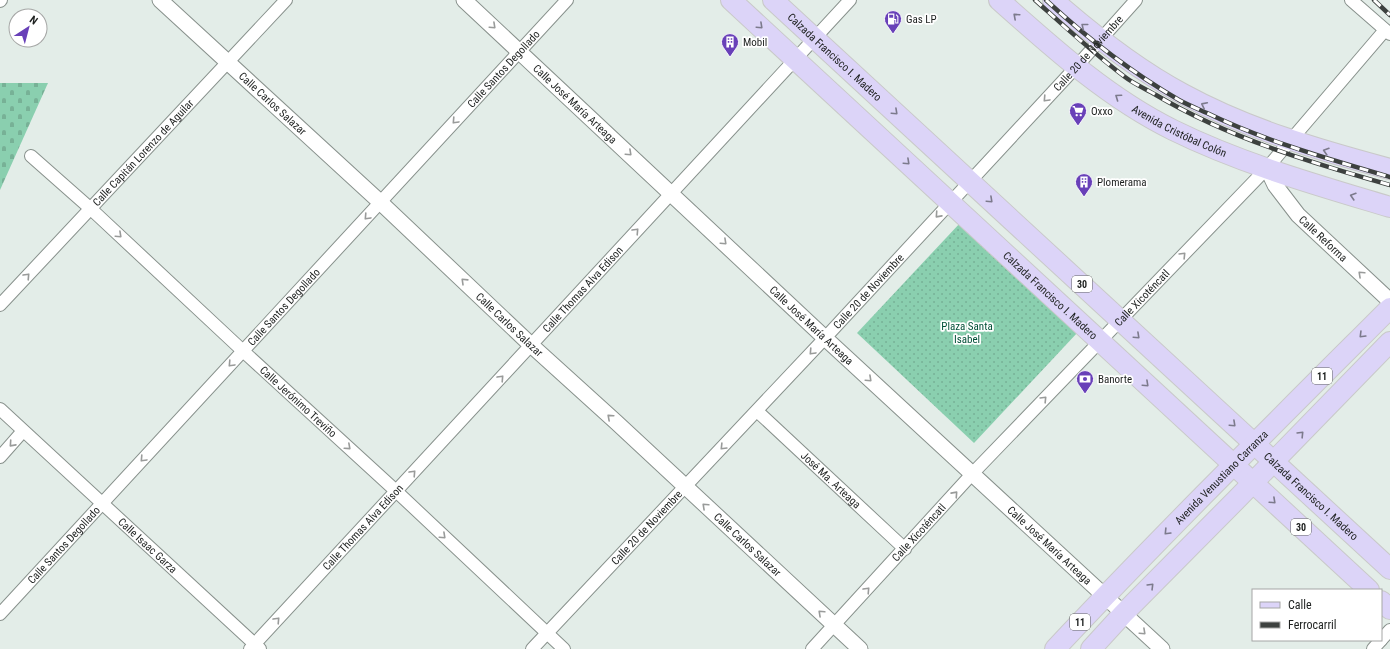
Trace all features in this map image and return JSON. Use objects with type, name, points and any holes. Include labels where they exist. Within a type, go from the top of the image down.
[{"type":"main road","name":"Calzada Francisco I. Madero","points":[[731,0],[1368,589]]},
{"type":"main road","name":"Calzada Francisco I. Madero","points":[[773,0],[1390,569]]},
{"type":"main road","name":"Avenida Cristóbal Colón","points":[[999,0],[1076,67],[1127,103],[1172,130],[1224,153],[1390,207]]},
{"type":"main road","points":[[1053,0],[1100,39],[1156,79],[1183,94],[1248,125],[1337,154],[1390,169]]},
{"type":"main road","name":"Avenida Venustiano Carranza","points":[[1055,649],[1105,596],[1390,308]]},
{"type":"main road","name":"11","points":[[1090,649],[1390,342]]},
{"type":"main road","points":[[1382,602],[1390,609]]},
{"type":"street","name":"Calle Carlos Salazar","points":[[160,0],[380,202],[531,345],[860,649]]},
{"type":"street","name":"Calle Capitán Lorenzo de Aguilar","points":[[0,305],[286,0]]},
{"type":"street","name":"Calle José María Arteaga","points":[[464,0],[825,338],[1162,649]]},
{"type":"street","name":"Calle Santos Degollado","points":[[0,614],[567,0]]},
{"type":"street","name":"Calle Thomas Alva Edison","points":[[255,647],[396,491],[850,0]]},
{"type":"street","name":"Calle 20 de Noviembre","points":[[532,649],[825,338],[1076,67],[1136,0]]},
{"type":"street","points":[[1351,0],[1388,32]]},
{"type":"street","name":"Calle Xicoténcatl","points":[[812,649],[972,474],[1267,168],[1291,139],[1388,32]]},
{"type":"street","name":"Calle Jerónimo Treviño","points":[[31,156],[91,209],[396,491],[564,649]]},
{"type":"street","name":"Calle Reforma","points":[[1267,168],[1275,185],[1298,215],[1390,301]]},
{"type":"street","name":"Calle Isaac Garza","points":[[0,409],[255,647]]},
{"type":"street","name":"José Ma. Arteaga","points":[[757,411],[905,548]]},
{"type":"street","points":[[0,457],[23,431]]},
{"type":"street","points":[[1382,639],[1390,630]]},
{"type":"street","points":[[1373,649],[1380,641]]},
{"type":"green space","points":[[0,83],[48,83],[0,190]]},
{"type":"green space","name":"Plaza Santa Isabel","points":[[961,222],[1078,332],[974,443],[857,333]]},
{"type":"railway","points":[[1035,0],[1090,49],[1125,77],[1184,110],[1212,124],[1270,148],[1390,185]]},
{"type":"railway","points":[[1046,0],[1077,28],[1110,54],[1182,102],[1274,141],[1390,177]]},
{"type":"railway","points":[[1374,0],[1390,15]]},
{"type":"place","name":"Gas LP","points":[[893,34]]},
{"type":"place","name":"Mobil","points":[[730,57]]},
{"type":"place","name":"Oxxo","points":[[1078,126]]},
{"type":"place","name":"Plomerama","points":[[1084,197]]},
{"type":"place","name":"Banorte","points":[[1085,394]]}]
